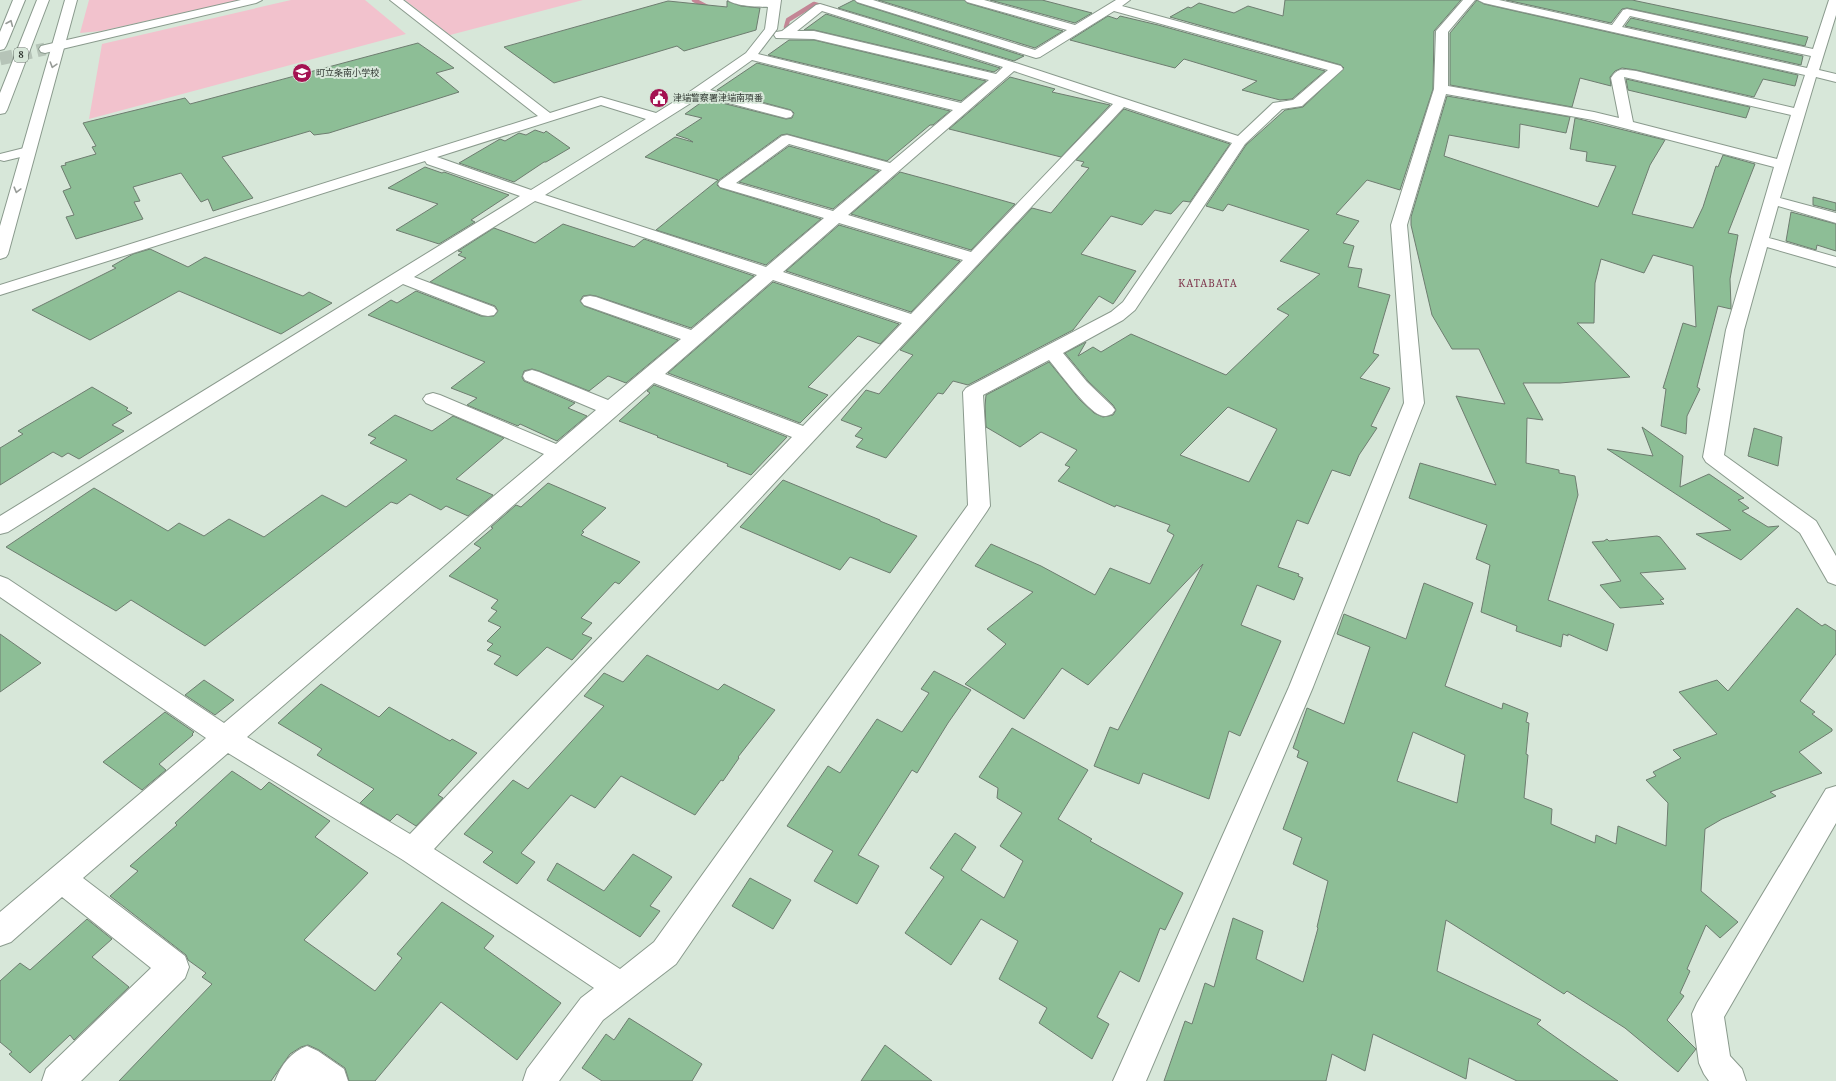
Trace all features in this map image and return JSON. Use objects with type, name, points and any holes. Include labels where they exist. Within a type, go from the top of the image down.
[{"type":"main road","name":"8","points":[[0,46],[19,0]]},
{"type":"main road","name":"8","points":[[0,110],[43,0]]},
{"type":"main road","points":[[0,254],[71,0]]},
{"type":"main road","points":[[44,49],[256,0]]},
{"type":"main road","points":[[396,0],[547,117]]},
{"type":"main road","points":[[0,526],[657,118],[750,56],[771,28],[775,2],[760,4],[734,0]]},
{"type":"main road","points":[[539,1081],[592,1009],[665,953],[979,506],[973,392],[1117,316],[1129,306],[1240,142],[1278,106],[1298,103],[1337,69],[1118,4],[1036,54],[861,0]]},
{"type":"main road","points":[[972,0],[1077,29]]},
{"type":"main road","points":[[1129,1081],[1301,687],[1414,403],[1399,225],[1441,89],[1442,31],[1469,0]]},
{"type":"main road","points":[[1484,0],[1615,29],[1813,83],[1836,78]]},
{"type":"main road","points":[[1836,0],[1813,83],[1798,113],[1782,165],[1735,330],[1713,457],[1808,527],[1836,576]]},
{"type":"main road","points":[[785,35],[820,7],[1122,102],[1240,142]]},
{"type":"main road","points":[[1615,29],[1627,12],[1822,53]]},
{"type":"main road","points":[[0,931],[1003,74],[814,35],[768,34]]},
{"type":"main road","points":[[750,56],[963,108]]},
{"type":"main road","points":[[1627,124],[1617,78],[1620,73],[1636,75],[1798,113]]},
{"type":"main road","points":[[1441,89],[1561,109],[1627,124],[1782,165]]},
{"type":"main road","points":[[699,91],[786,114]]},
{"type":"main road","points":[[0,290],[601,101],[657,118]]},
{"type":"main road","points":[[413,851],[1122,102]]},
{"type":"main road","points":[[893,168],[787,139],[725,184],[975,258]]},
{"type":"main road","points":[[4,157],[28,151]]},
{"type":"main road","points":[[428,156],[432,161],[531,196],[915,321]]},
{"type":"main road","points":[[1772,200],[1836,218]]},
{"type":"main road","points":[[1760,240],[1836,262]]},
{"type":"main road","points":[[400,277],[488,311]]},
{"type":"main road","points":[[590,301],[695,338]]},
{"type":"main road","points":[[1052,351],[1080,386],[1105,410]]},
{"type":"main road","points":[[650,375],[807,435]]},
{"type":"main road","points":[[532,376],[611,409]]},
{"type":"main road","points":[[433,399],[560,453]]},
{"type":"main road","points":[[0,585],[226,738],[413,851],[620,987]]},
{"type":"main road","points":[[1730,1081],[1715,1063],[1708,1014],[1836,798]]},
{"type":"main road","points":[[58,1081],[174,967],[61,879]]},
{"type":"main road","points":[[291,1081],[308,1062],[332,1081]]},
{"type":"shaded area","points":[[89,0],[240,0],[101,31],[80,33]]},
{"type":"shaded area","points":[[291,0],[365,0],[406,34],[89,119],[102,44]]},
{"type":"shaded area","points":[[405,0],[583,0],[450,35]]},
{"type":"building","points":[[854,0],[857,3],[1024,56],[1014,61],[838,8]]},
{"type":"building","points":[[878,0],[964,0],[967,3],[1063,31],[1035,48]]},
{"type":"building","points":[[990,0],[1042,0],[1092,13],[1075,23]]},
{"type":"building","points":[[1285,0],[1461,0],[1434,31],[1433,89],[1400,190],[1367,180],[1336,214],[1359,221],[1343,243],[1354,246],[1348,267],[1362,269],[1358,287],[1390,295],[1373,353],[1379,355],[1360,378],[1390,388],[1371,426],[1377,428],[1359,455],[1350,476],[1332,470],[1308,524],[1297,520],[1278,567],[1299,574],[1298,576],[1303,578],[1294,600],[1257,585],[1241,625],[1281,641],[1240,736],[1229,731],[1209,799],[1143,773],[1139,784],[1094,766],[1110,727],[1118,730],[1203,564],[1088,685],[1062,668],[1024,719],[965,684],[1006,644],[987,629],[1033,592],[975,566],[991,544],[1041,566],[1095,595],[1110,568],[1150,584],[1174,535],[1167,531],[1170,525],[1116,505],[1115,507],[1058,481],[1070,467],[1065,465],[1077,450],[1041,432],[1020,447],[986,427],[986,395],[1049,362],[1080,400],[1094,413],[1103,417],[1113,415],[1116,410],[1113,405],[1088,381],[1065,353],[1086,342],[1078,356],[1093,347],[1101,352],[1131,334],[1226,375],[1289,315],[1277,309],[1320,274],[1280,261],[1309,230],[1228,204],[1223,211],[1206,206],[1246,145],[1285,110],[1303,107],[1344,68],[1341,65],[1170,17],[1199,3],[1234,13],[1248,6],[1283,16]],"holes":[[[1228,407],[1277,429],[1249,482],[1180,455]]]},
{"type":"building","points":[[1477,0],[1484,4],[1798,75],[1795,86],[1763,79],[1754,97],[1622,68],[1615,71],[1610,77],[1611,86],[1580,78],[1572,107],[1450,85],[1450,33]]},
{"type":"building","points":[[1506,0],[1632,0],[1808,37],[1805,46],[1627,8],[1622,9],[1611,23]]},
{"type":"building","points":[[668,1],[727,7],[727,1],[741,6],[760,8],[756,30],[684,51],[677,46],[554,83],[504,47]]},
{"type":"building","points":[[826,14],[1000,68],[994,72],[814,30],[804,30]]},
{"type":"building","points":[[1108,16],[1117,19],[1120,16],[1158,25],[1325,71],[1292,99],[1280,100],[1242,90],[1257,81],[1184,59],[1175,68],[1070,40]]},
{"type":"building","points":[[1631,18],[1803,56],[1801,65],[1625,26]]},
{"type":"building","points":[[789,40],[814,40],[986,81],[961,101],[768,55]]},
{"type":"building","points":[[418,43],[454,68],[436,73],[459,92],[329,133],[314,135],[310,131],[222,157],[253,198],[213,211],[208,199],[201,202],[181,173],[133,187],[140,201],[134,202],[143,219],[76,239],[66,217],[74,215],[63,191],[71,188],[61,166],[66,165],[65,163],[96,154],[92,147],[96,146],[83,123],[185,98],[190,104]]},
{"type":"building","points":[[757,63],[950,111],[933,125],[930,125],[887,161],[787,134],[781,135],[719,180],[717,185],[720,188],[821,219],[766,265],[656,230],[718,180],[645,157],[675,137],[693,142],[676,135],[702,118],[685,114],[706,99],[786,119],[792,118],[794,113],[791,110],[717,90]]},
{"type":"building","points":[[1010,77],[1055,89],[1052,92],[1110,105],[1061,157],[949,129]]},
{"type":"building","points":[[1626,79],[1750,107],[1746,118],[1628,90]]},
{"type":"building","points":[[1447,96],[1570,117],[1566,133],[1520,124],[1519,148],[1449,135],[1444,156],[1598,207],[1616,166],[1586,161],[1587,152],[1570,149],[1575,118],[1665,140],[1650,165],[1632,214],[1693,228],[1703,207],[1716,166],[1718,167],[1723,155],[1755,164],[1728,233],[1738,235],[1730,279],[1731,309],[1718,306],[1697,387],[1700,389],[1687,416],[1686,434],[1661,426],[1666,389],[1663,388],[1683,323],[1696,327],[1693,266],[1653,255],[1644,273],[1601,259],[1595,283],[1594,323],[1577,323],[1630,377],[1560,383],[1523,383],[1543,420],[1527,418],[1526,463],[1559,470],[1559,473],[1575,476],[1578,495],[1548,600],[1614,624],[1607,651],[1568,634],[1568,636],[1563,634],[1561,647],[1516,631],[1517,626],[1481,612],[1490,565],[1476,559],[1487,525],[1409,498],[1420,463],[1496,485],[1456,396],[1505,404],[1479,349],[1452,349],[1432,315],[1411,225],[1411,217]]},
{"type":"building","points":[[1124,109],[1230,144],[1190,202],[1183,201],[1171,214],[1155,210],[1142,225],[1111,216],[1081,254],[1136,271],[1113,304],[1099,296],[1073,330],[968,385],[953,381],[943,394],[938,393],[886,458],[856,447],[863,439],[855,436],[862,428],[841,420],[866,390],[879,394],[913,355],[900,350],[1032,208],[1051,213],[1089,168],[1081,166],[1084,162],[1076,160]]},
{"type":"building","points":[[535,130],[544,133],[546,131],[570,148],[544,162],[514,182],[459,163],[500,139],[505,141],[519,133],[526,135]]},
{"type":"building","points":[[789,146],[879,171],[833,209],[739,182]]},
{"type":"building","points":[[425,167],[442,173],[444,172],[509,195],[471,220],[475,222],[439,244],[396,230],[438,204],[388,188]]},
{"type":"building","points":[[900,172],[1015,204],[971,250],[851,214]]},
{"type":"building","points":[[1813,197],[1836,203],[1836,211],[1813,205]]},
{"type":"building","points":[[1791,212],[1836,224],[1836,251],[1817,245],[1816,250],[1786,241]]},
{"type":"building","points":[[563,224],[634,247],[644,239],[754,276],[691,328],[596,296],[583,296],[580,301],[584,306],[678,340],[626,383],[608,376],[589,391],[539,371],[532,369],[524,371],[522,377],[524,381],[575,403],[568,408],[587,416],[557,441],[520,424],[518,426],[467,405],[477,398],[451,388],[485,362],[368,315],[391,300],[397,303],[416,291],[481,316],[494,316],[498,311],[495,306],[430,282],[466,258],[458,255],[462,252],[458,251],[494,228],[535,243]]},
{"type":"building","points":[[839,225],[960,261],[911,312],[786,271]]},
{"type":"building","points":[[150,249],[188,267],[205,257],[303,296],[309,292],[332,303],[281,334],[179,291],[90,340],[32,310],[116,268],[112,266],[133,254]]},
{"type":"building","points":[[773,282],[899,324],[880,344],[858,336],[808,387],[828,395],[800,423],[668,373]]},
{"type":"building","points":[[654,385],[787,437],[751,475],[727,466],[728,464],[619,421],[650,393],[647,391]]},
{"type":"building","points":[[92,387],[128,408],[126,410],[132,413],[112,425],[124,431],[79,459],[68,453],[62,457],[53,452],[0,485],[0,448],[23,434],[18,431]]},
{"type":"building","points":[[395,415],[432,431],[453,416],[504,438],[456,479],[493,495],[468,516],[446,506],[441,510],[410,494],[397,504],[391,502],[205,646],[131,600],[116,611],[6,547],[94,488],[168,531],[179,523],[204,536],[229,519],[264,537],[322,495],[346,507],[407,460],[370,443],[376,438],[368,435]]},
{"type":"building","points":[[1642,427],[1683,456],[1680,487],[1709,474],[1744,498],[1738,500],[1749,508],[1742,511],[1768,527],[1779,526],[1741,560],[1696,534],[1731,530],[1607,449],[1653,456]]},
{"type":"building","points":[[1754,428],[1782,437],[1778,466],[1748,456]]},
{"type":"building","points":[[783,480],[917,536],[890,573],[850,557],[840,570],[740,527]]},
{"type":"building","points":[[548,483],[606,508],[582,531],[584,532],[581,535],[640,562],[619,584],[615,582],[581,618],[592,623],[582,634],[592,638],[572,660],[547,647],[517,676],[494,664],[501,656],[487,650],[493,644],[487,641],[501,627],[488,621],[497,611],[491,608],[498,600],[449,576],[481,548],[474,544],[493,528],[491,527],[516,505],[521,507]]},
{"type":"building","points":[[1657,536],[1660,537],[1686,569],[1640,573],[1664,599],[1660,600],[1664,604],[1620,608],[1600,585],[1621,581],[1592,542],[1604,541],[1607,539],[1609,541]]},
{"type":"building","points":[[1424,583],[1473,603],[1445,686],[1502,709],[1503,703],[1528,713],[1526,722],[1529,723],[1526,754],[1528,755],[1524,798],[1552,809],[1551,824],[1595,843],[1596,835],[1616,844],[1618,826],[1666,846],[1668,803],[1646,780],[1656,776],[1653,772],[1681,758],[1673,750],[1717,734],[1679,692],[1717,680],[1728,691],[1797,608],[1822,626],[1825,624],[1836,631],[1836,654],[1800,701],[1815,712],[1812,714],[1832,729],[1832,731],[1799,752],[1822,773],[1770,792],[1776,796],[1722,819],[1705,829],[1701,891],[1738,922],[1720,938],[1706,925],[1687,969],[1690,971],[1680,993],[1684,996],[1667,1020],[1696,1049],[1678,1072],[1625,1028],[1567,991],[1564,994],[1446,920],[1437,971],[1541,1020],[1537,1024],[1618,1081],[1517,1081],[1469,1058],[1466,1079],[1373,1034],[1365,1071],[1332,1054],[1326,1081],[1164,1081],[1185,1021],[1192,1024],[1205,983],[1214,987],[1233,918],[1263,931],[1256,959],[1303,982],[1318,928],[1328,881],[1293,864],[1302,838],[1283,829],[1308,762],[1297,757],[1299,751],[1293,748],[1307,708],[1344,724],[1370,647],[1337,634],[1344,614],[1406,639]],"holes":[[[1413,732],[1465,755],[1457,803],[1397,781]]]},
{"type":"building","points":[[0,634],[41,663],[0,692]]},
{"type":"building","points":[[647,655],[718,690],[724,684],[775,710],[738,757],[739,758],[723,781],[721,780],[695,815],[621,776],[595,808],[571,795],[521,853],[535,862],[517,884],[483,862],[493,852],[464,834],[513,780],[528,789],[604,706],[584,696],[604,673],[623,682]]},
{"type":"building","points":[[934,671],[971,690],[948,723],[917,773],[912,770],[858,855],[879,866],[857,904],[814,881],[833,851],[787,826],[828,766],[840,773],[877,719],[902,732],[929,693],[921,689]]},
{"type":"building","points":[[204,680],[234,700],[215,715],[185,695]]},
{"type":"building","points":[[321,684],[379,717],[389,707],[450,741],[452,739],[477,753],[438,795],[443,798],[416,826],[397,814],[390,821],[360,803],[374,789],[317,755],[322,749],[278,723]]},
{"type":"building","points":[[165,712],[194,732],[192,734],[193,735],[159,764],[166,770],[142,790],[103,762]]},
{"type":"building","points":[[1012,728],[1088,770],[1058,819],[1092,839],[1090,841],[1183,893],[1165,930],[1160,928],[1139,982],[1120,971],[1097,1017],[1109,1024],[1092,1059],[1039,1023],[1047,1008],[999,979],[1018,941],[981,919],[951,965],[905,933],[944,877],[930,868],[955,833],[976,847],[961,870],[1004,898],[1023,861],[1000,846],[1022,813],[997,798],[998,788],[979,777]]},
{"type":"building","points":[[232,771],[261,790],[269,782],[330,821],[315,837],[368,873],[304,940],[375,991],[402,958],[397,954],[442,902],[494,936],[484,948],[561,1003],[517,1060],[441,1002],[375,1081],[349,1081],[345,1068],[319,1050],[308,1045],[301,1047],[290,1054],[271,1081],[119,1081],[212,984],[202,977],[206,973],[188,960],[186,955],[110,896],[138,871],[130,866],[177,825],[175,823]]},
{"type":"building","points":[[633,854],[672,877],[650,906],[660,911],[640,937],[547,880],[557,863],[604,891]]},
{"type":"building","points":[[750,878],[791,900],[773,929],[732,906]]},
{"type":"building","points":[[87,919],[112,939],[92,957],[129,987],[74,1040],[70,1035],[30,1073],[9,1054],[12,1052],[0,1042],[0,981],[20,963],[30,970]]},
{"type":"building","points":[[629,1018],[702,1064],[692,1081],[602,1081],[582,1068],[606,1034],[614,1040]]},
{"type":"building","points":[[885,1045],[932,1081],[861,1081]]},
{"type":"waterway","points":[[694,0],[711,9]]},
{"type":"waterway","points":[[786,27],[788,20],[814,4],[827,8]]},
{"type":"tunnel","points":[[0,59],[45,49]]},
{"type":"place","name":"町立条南小学校","points":[[302,73]]},
{"type":"place","name":"津端警察署津端南項番","points":[[659,98]]},
{"type":"district","name":"KATABATA","points":[[1208,283]]}]
